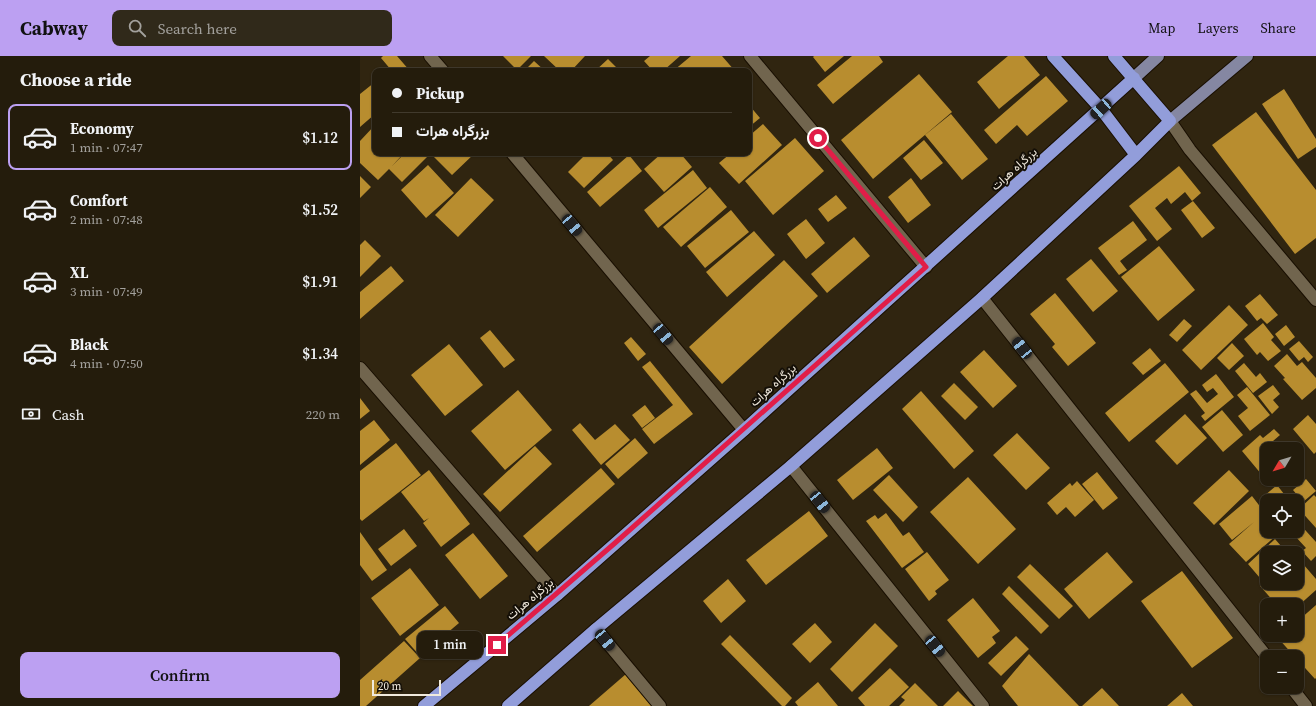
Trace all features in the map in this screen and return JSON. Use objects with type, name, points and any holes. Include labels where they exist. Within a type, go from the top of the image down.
[{"type":"highway","points":[[1053,56],[1101,109],[1136,154]]},
{"type":"highway","points":[[508,706],[596,629],[791,466],[982,298],[1170,121],[1114,56]]},
{"type":"highway","name":"بزرگراه هرات","points":[[424,706],[557,595],[744,430],[1134,78]]},
{"type":"main road","points":[[1134,78],[1158,56]]},
{"type":"main road","points":[[1170,121],[1247,56]]},
{"type":"street","points":[[430,56],[440,68]]},
{"type":"street","points":[[750,56],[926,267]]},
{"type":"street","points":[[1170,121],[1190,150],[1316,300]]},
{"type":"street","points":[[515,156],[744,430]]},
{"type":"street","points":[[982,298],[1261,650]]},
{"type":"street","points":[[360,368],[557,595]]},
{"type":"street","points":[[791,466],[983,706]]},
{"type":"street","points":[[596,629],[660,706]]},
{"type":"street","points":[[1297,694],[1306,706]]},
{"type":"building","points":[[383,56],[397,56],[407,68],[389,68],[381,58]]},
{"type":"building","points":[[503,56],[531,56],[519,68],[515,68]]},
{"type":"building","points":[[544,56],[585,56],[574,68],[557,68]]},
{"type":"building","points":[[650,56],[680,56],[666,68],[650,68],[644,61]]},
{"type":"building","points":[[691,56],[722,56],[732,68],[677,68]]},
{"type":"building","points":[[844,56],[825,72],[813,57]]},
{"type":"building","points":[[852,56],[879,56],[883,62],[833,104],[817,85]]},
{"type":"building","points":[[1008,56],[1024,56],[1040,75],[999,109],[977,82]]},
{"type":"building","points":[[608,59],[617,68],[598,68]]},
{"type":"building","points":[[534,61],[542,68],[527,68]]},
{"type":"building","points":[[919,74],[952,112],[873,179],[841,140]]},
{"type":"building","points":[[1046,76],[1068,101],[1027,136],[1017,125],[996,144],[984,130]]},
{"type":"building","points":[[372,84],[372,117],[360,127],[360,94]]},
{"type":"building","points":[[1284,89],[1316,139],[1316,147],[1298,159],[1262,104]]},
{"type":"building","points":[[752,109],[760,118],[752,125]]},
{"type":"building","points":[[1256,112],[1316,190],[1316,238],[1295,254],[1212,145]]},
{"type":"building","points":[[951,114],[988,159],[962,180],[925,135]]},
{"type":"building","points":[[763,124],[782,145],[739,184],[719,163],[727,156],[752,156],[752,133]]},
{"type":"building","points":[[372,128],[372,156],[401,156],[392,166],[402,156],[428,156],[402,182],[389,169],[378,180],[360,163],[360,141]]},
{"type":"building","points":[[795,138],[824,171],[773,215],[745,181]]},
{"type":"building","points":[[924,140],[943,163],[921,180],[903,158]]},
{"type":"building","points":[[433,156],[472,156],[452,175]]},
{"type":"building","points":[[584,156],[610,156],[613,160],[584,188],[568,172]]},
{"type":"building","points":[[628,156],[630,156],[642,171],[600,207],[587,192]]},
{"type":"building","points":[[659,156],[683,156],[692,167],[664,192],[644,169]]},
{"type":"building","points":[[428,165],[454,193],[426,218],[401,190]]},
{"type":"building","points":[[1179,166],[1201,193],[1192,201],[1185,192],[1171,204],[1167,198],[1155,208],[1172,229],[1157,241],[1129,206]]},
{"type":"building","points":[[693,170],[707,188],[658,228],[644,210]]},
{"type":"building","points":[[360,176],[371,187],[360,198]]},
{"type":"building","points":[[471,178],[494,200],[458,237],[435,215]]},
{"type":"building","points":[[911,178],[931,205],[908,223],[888,197]]},
{"type":"building","points":[[710,187],[727,207],[681,247],[663,227]]},
{"type":"building","points":[[836,195],[847,208],[828,222],[818,209]]},
{"type":"building","points":[[1193,201],[1215,228],[1202,238],[1181,210]]},
{"type":"building","points":[[731,210],[749,232],[705,268],[687,246]]},
{"type":"building","points":[[806,219],[825,243],[806,259],[787,234]]},
{"type":"building","points":[[1133,221],[1147,240],[1120,261],[1127,270],[1119,275],[1098,248]]},
{"type":"building","points":[[754,231],[775,255],[727,297],[706,272]]},
{"type":"building","points":[[854,237],[870,256],[827,293],[811,274]]},
{"type":"building","points":[[365,240],[381,256],[360,277],[360,245]]},
{"type":"building","points":[[1159,246],[1195,290],[1158,321],[1121,277]]},
{"type":"building","points":[[1091,259],[1118,291],[1093,312],[1066,279]]},
{"type":"building","points":[[784,260],[818,296],[722,384],[689,347]]},
{"type":"building","points":[[391,266],[404,281],[360,319],[360,292]]},
{"type":"building","points":[[1055,293],[1096,343],[1068,366],[1052,347],[1055,344],[1030,314]]},
{"type":"building","points":[[1260,294],[1278,315],[1267,324],[1261,318],[1257,321],[1245,306]]},
{"type":"building","points":[[1229,305],[1248,325],[1201,370],[1182,350]]},
{"type":"building","points":[[1184,319],[1192,326],[1177,342],[1169,335]]},
{"type":"building","points":[[1263,323],[1274,337],[1271,340],[1281,351],[1268,361],[1260,352],[1257,355],[1244,339]]},
{"type":"building","points":[[1286,325],[1295,337],[1284,346],[1275,334]]},
{"type":"building","points":[[490,330],[515,360],[504,368],[480,338]]},
{"type":"building","points":[[631,337],[646,354],[638,361],[624,343]]},
{"type":"building","points":[[1299,341],[1313,357],[1308,362],[1304,357],[1299,361],[1289,349]]},
{"type":"building","points":[[1232,343],[1244,356],[1229,370],[1217,358]]},
{"type":"building","points":[[449,344],[483,385],[445,416],[411,375]]},
{"type":"building","points":[[1150,348],[1161,361],[1143,375],[1132,363]]},
{"type":"building","points":[[984,350],[1017,386],[993,408],[960,372]]},
{"type":"building","points":[[1287,354],[1297,366],[1302,362],[1316,378],[1316,388],[1302,400],[1283,379],[1285,378],[1274,366]]},
{"type":"building","points":[[650,361],[693,414],[654,444],[642,429],[673,405],[642,367]]},
{"type":"building","points":[[1165,363],[1189,392],[1129,442],[1105,413]]},
{"type":"building","points":[[1244,363],[1256,377],[1260,373],[1267,382],[1253,393],[1235,371]]},
{"type":"building","points":[[1216,374],[1234,397],[1205,421],[1201,416],[1205,413],[1190,394],[1196,390],[1207,403],[1218,394],[1213,388],[1207,392],[1202,385]]},
{"type":"building","points":[[954,383],[978,407],[965,420],[941,396]]},
{"type":"building","points":[[1273,385],[1280,394],[1273,400],[1279,407],[1272,414],[1258,396]]},
{"type":"building","points":[[1247,387],[1270,415],[1250,431],[1238,416],[1248,408],[1237,395]]},
{"type":"building","points":[[518,390],[552,430],[505,470],[471,431]]},
{"type":"building","points":[[921,391],[974,451],[954,469],[902,409]]},
{"type":"building","points":[[360,398],[370,411],[360,419]]},
{"type":"building","points":[[645,405],[655,418],[642,428],[632,415]]},
{"type":"building","points":[[1222,410],[1243,435],[1223,452],[1202,427]]},
{"type":"building","points":[[1185,414],[1207,438],[1177,465],[1155,441]]},
{"type":"building","points":[[1308,415],[1316,424],[1316,452],[1314,454],[1304,442],[1293,429]]},
{"type":"building","points":[[374,420],[390,440],[360,465],[360,431]]},
{"type":"building","points":[[580,423],[595,440],[615,424],[630,440],[601,465],[572,430]]},
{"type":"building","points":[[1274,429],[1280,435],[1273,441],[1274,442],[1260,442],[1260,473],[1242,451],[1260,435],[1263,438]]},
{"type":"building","points":[[1017,433],[1050,468],[1026,490],[993,455]]},
{"type":"building","points":[[635,438],[648,453],[618,479],[605,464]]},
{"type":"building","points":[[396,443],[421,475],[362,521],[360,519],[360,471]]},
{"type":"building","points":[[535,446],[552,464],[500,512],[483,494]]},
{"type":"building","points":[[877,448],[893,468],[853,500],[837,480]]},
{"type":"building","points":[[601,468],[615,484],[537,552],[523,536]]},
{"type":"building","points":[[429,470],[470,524],[441,547],[423,523],[429,518],[424,521],[401,492]]},
{"type":"building","points":[[1229,470],[1249,491],[1214,525],[1193,503]]},
{"type":"building","points":[[1097,472],[1118,498],[1103,510],[1082,484]]},
{"type":"building","points":[[889,475],[918,507],[903,522],[873,490]]},
{"type":"building","points":[[968,477],[1016,529],[978,564],[930,512]]},
{"type":"building","points":[[1306,479],[1316,491],[1304,501],[1304,494],[1296,494],[1293,490],[1298,486],[1304,486],[1304,481]]},
{"type":"building","points":[[1077,481],[1094,500],[1075,517],[1066,507],[1057,515],[1047,503],[1070,483],[1072,486]]},
{"type":"building","points":[[1278,486],[1284,494],[1266,494]]},
{"type":"building","points":[[1314,495],[1316,497],[1316,528],[1304,515],[1304,504]]},
{"type":"building","points":[[1252,496],[1260,506],[1260,538],[1274,538],[1264,546],[1260,546],[1260,550],[1246,562],[1229,544],[1254,522],[1232,540],[1219,524]]},
{"type":"building","points":[[809,511],[828,536],[766,585],[746,560]]},
{"type":"building","points":[[886,513],[903,536],[909,532],[924,552],[902,568],[866,521],[875,515],[878,519]]},
{"type":"building","points":[[404,529],[417,546],[391,566],[378,549]]},
{"type":"building","points":[[1304,529],[1316,542],[1316,556],[1311,561],[1304,553],[1304,550],[1306,548],[1297,538],[1304,538]]},
{"type":"building","points":[[360,532],[387,570],[372,581],[360,565]]},
{"type":"building","points":[[473,533],[508,576],[480,599],[445,555]]},
{"type":"building","points":[[1275,539],[1281,546],[1267,546]]},
{"type":"building","points":[[927,552],[949,580],[935,591],[937,594],[929,601],[905,569]]},
{"type":"building","points":[[1107,552],[1133,582],[1089,619],[1064,589]]},
{"type":"building","points":[[1260,553],[1260,578],[1248,564]]},
{"type":"building","points":[[1030,564],[1073,606],[1059,619],[1017,577]]},
{"type":"building","points":[[1304,565],[1316,579],[1316,590],[1304,601],[1304,598],[1271,598],[1264,590],[1304,590]]},
{"type":"building","points":[[410,568],[439,605],[400,636],[371,598]]},
{"type":"building","points":[[1182,571],[1233,638],[1192,668],[1141,601]]},
{"type":"building","points":[[728,579],[746,601],[721,623],[703,601]]},
{"type":"building","points":[[1009,586],[1049,626],[1041,634],[1002,594]]},
{"type":"building","points":[[973,598],[1000,631],[992,637],[996,643],[978,658],[947,620]]},
{"type":"building","points":[[1316,605],[1315,679],[1304,667],[1304,650],[1289,650],[1282,642],[1304,642],[1304,616]]},
{"type":"building","points":[[445,606],[459,623],[420,656],[405,639]]},
{"type":"building","points":[[815,623],[832,642],[810,663],[792,644]]},
{"type":"building","points":[[875,623],[898,646],[852,692],[830,669]]},
{"type":"building","points":[[730,635],[792,698],[785,706],[782,706],[721,644]]},
{"type":"building","points":[[1016,636],[1029,649],[1001,676],[988,663]]},
{"type":"building","points":[[404,641],[420,658],[366,706],[360,706],[360,680]]},
{"type":"building","points":[[1029,654],[1079,706],[1018,706],[1002,686]]},
{"type":"building","points":[[890,668],[909,687],[889,706],[865,706],[858,698]]},
{"type":"building","points":[[626,674],[652,705],[651,706],[589,706]]},
{"type":"building","points":[[818,682],[838,706],[798,706],[795,702]]},
{"type":"building","points":[[915,683],[938,706],[899,706],[905,700],[901,697]]},
{"type":"building","points":[[1102,688],[1119,706],[1082,706]]},
{"type":"building","points":[[958,691],[973,706],[943,706]]},
{"type":"building","points":[[1182,693],[1193,706],[1167,706]]},
{"type":"route","points":[[497,645],[557,595],[926,267],[818,138]]}]
